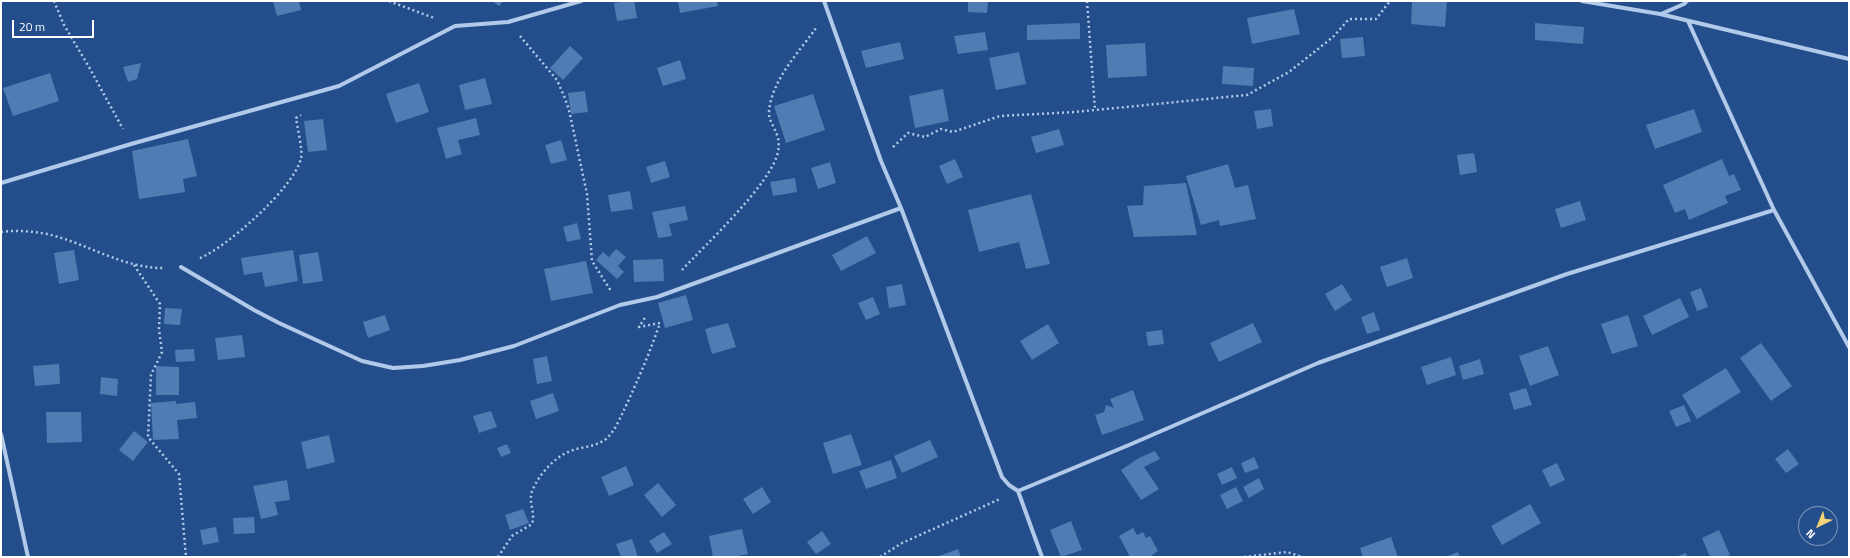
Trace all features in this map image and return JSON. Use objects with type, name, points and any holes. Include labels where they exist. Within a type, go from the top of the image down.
[{"type":"street","points":[[1,184],[131,144],[339,86],[455,26],[508,22],[581,1]]},
{"type":"street","points":[[824,1],[827,13],[881,161],[1002,477],[1009,485],[1018,491],[1042,557]]},
{"type":"street","points":[[1582,1],[1660,14],[1849,59]]},
{"type":"street","points":[[1660,14],[1684,4],[1687,1]]},
{"type":"street","points":[[1688,21],[1774,210],[1849,347]]},
{"type":"street","points":[[181,267],[273,320],[362,361],[393,368],[423,366],[460,360],[514,346],[620,305],[657,297],[900,208]]},
{"type":"street","points":[[1018,491],[1129,445],[1318,363],[1568,274],[1774,210]]},
{"type":"street","points":[[1,434],[28,557]]},
{"type":"path","points":[[54,1],[64,25],[131,144]]},
{"type":"path","points":[[388,1],[455,26]]},
{"type":"path","points":[[1087,1],[1095,110]]},
{"type":"path","points":[[881,161],[895,144],[908,133],[925,137],[941,129],[953,132],[1000,116],[1095,110],[1248,95],[1289,72],[1333,37],[1349,18],[1376,18],[1390,1]]},
{"type":"path","points":[[678,274],[752,194],[772,166],[778,152],[779,139],[768,113],[777,82],[827,13]]},
{"type":"path","points":[[508,22],[557,80],[564,96],[569,110],[587,194],[592,261],[620,305]]},
{"type":"path","points":[[1,232],[22,230],[48,234],[134,264],[162,268],[181,267],[207,256],[234,236],[266,208],[288,185],[302,157],[296,118],[302,113]]},
{"type":"path","points":[[134,264],[160,304],[162,352],[152,374],[148,437],[179,474],[186,557]]},
{"type":"path","points":[[498,557],[512,536],[532,524],[534,518],[530,498],[533,489],[544,472],[556,460],[568,452],[592,446],[606,439],[616,425],[644,369],[660,323],[639,327],[657,297]]},
{"type":"path","points":[[880,557],[902,543],[1018,491]]},
{"type":"path","points":[[1244,557],[1287,552],[1302,557]]},
{"type":"building","points":[[273,1],[299,1],[301,10],[277,16]]},
{"type":"building","points":[[492,1],[503,1],[499,6]]},
{"type":"building","points":[[634,1],[637,18],[617,21],[614,3]]},
{"type":"building","points":[[678,1],[717,1],[718,6],[680,13]]},
{"type":"building","points":[[968,1],[988,1],[987,13],[968,12]]},
{"type":"building","points":[[1412,1],[1447,1],[1445,27],[1411,24]]},
{"type":"building","points":[[1294,9],[1300,34],[1252,44],[1247,18]]},
{"type":"building","points":[[1080,23],[1080,39],[1027,40],[1027,25]]},
{"type":"building","points":[[1535,23],[1584,27],[1583,44],[1535,40]]},
{"type":"building","points":[[985,32],[988,50],[958,54],[954,36]]},
{"type":"building","points":[[1363,37],[1365,56],[1342,58],[1340,39]]},
{"type":"building","points":[[900,42],[904,59],[866,68],[861,51]]},
{"type":"building","points":[[1145,43],[1147,76],[1108,78],[1106,45]]},
{"type":"building","points":[[570,46],[583,58],[563,80],[550,68]]},
{"type":"building","points":[[1019,52],[1026,84],[996,90],[989,58]]},
{"type":"building","points":[[680,60],[686,79],[663,86],[657,68]]},
{"type":"building","points":[[141,63],[137,79],[128,82],[123,67]]},
{"type":"building","points":[[1223,66],[1254,68],[1253,86],[1222,84]]},
{"type":"building","points":[[50,73],[59,101],[13,116],[3,88]]},
{"type":"building","points":[[485,78],[492,104],[465,110],[459,85]]},
{"type":"building","points":[[419,83],[429,112],[396,123],[386,94]]},
{"type":"building","points":[[943,89],[949,121],[915,128],[909,96]]},
{"type":"building","points":[[585,91],[588,112],[571,114],[568,93]]},
{"type":"building","points":[[813,94],[825,130],[786,143],[774,106]]},
{"type":"building","points":[[1271,109],[1273,126],[1257,129],[1254,111]]},
{"type":"building","points":[[1694,109],[1702,132],[1655,149],[1646,125]]},
{"type":"building","points":[[476,118],[480,135],[458,140],[462,154],[446,159],[437,128]]},
{"type":"building","points":[[323,119],[327,150],[308,152],[304,121]]},
{"type":"building","points":[[1059,129],[1064,145],[1036,153],[1031,137]]},
{"type":"building","points":[[188,139],[197,176],[183,179],[185,192],[139,199],[132,151]]},
{"type":"building","points":[[561,140],[567,160],[551,164],[545,145]]},
{"type":"building","points":[[1474,153],[1477,172],[1460,175],[1457,155]]},
{"type":"building","points":[[955,159],[963,177],[947,184],[939,166]]},
{"type":"building","points":[[1722,159],[1729,176],[1734,174],[1741,190],[1725,196],[1728,203],[1689,220],[1685,209],[1675,213],[1663,185]]},
{"type":"building","points":[[665,161],[670,177],[651,183],[646,167]]},
{"type":"building","points":[[830,162],[836,183],[818,189],[811,168]]},
{"type":"building","points":[[1228,164],[1235,188],[1248,185],[1256,219],[1220,226],[1219,220],[1201,225],[1186,176]]},
{"type":"building","points":[[795,178],[797,192],[773,196],[770,182]]},
{"type":"building","points":[[1186,183],[1197,235],[1134,237],[1127,206],[1143,205],[1144,186]]},
{"type":"building","points":[[630,191],[633,209],[611,212],[608,195]]},
{"type":"building","points":[[1031,194],[1050,264],[1026,269],[1019,242],[979,252],[968,210]]},
{"type":"building","points":[[1580,201],[1586,220],[1561,228],[1555,209]]},
{"type":"building","points":[[685,206],[688,220],[669,224],[672,236],[658,238],[652,212]]},
{"type":"building","points":[[577,223],[581,239],[567,242],[563,227]]},
{"type":"building","points":[[867,236],[876,253],[841,271],[832,255]]},
{"type":"building","points":[[616,249],[626,257],[618,266],[624,272],[617,279],[596,260],[603,252],[609,257]]},
{"type":"building","points":[[74,250],[79,280],[59,284],[54,253]]},
{"type":"building","points":[[293,250],[298,281],[265,287],[262,272],[244,275],[241,258]]},
{"type":"building","points":[[318,252],[323,281],[303,284],[299,255]]},
{"type":"building","points":[[1407,258],[1413,278],[1387,287],[1380,267]]},
{"type":"building","points":[[663,259],[664,281],[634,282],[633,260]]},
{"type":"building","points":[[586,261],[593,293],[551,301],[544,269]]},
{"type":"building","points":[[902,284],[906,305],[889,308],[886,287]]},
{"type":"building","points":[[1342,284],[1352,300],[1335,311],[1325,294]]},
{"type":"building","points":[[1701,288],[1708,307],[1697,311],[1690,292]]},
{"type":"building","points":[[686,295],[693,320],[665,328],[658,303]]},
{"type":"building","points":[[873,297],[880,314],[866,320],[858,303]]},
{"type":"building","points":[[1680,298],[1689,317],[1652,335],[1643,316]]},
{"type":"building","points":[[165,308],[182,309],[180,325],[164,324]]},
{"type":"building","points":[[1374,312],[1380,330],[1367,334],[1361,317]]},
{"type":"building","points":[[385,315],[390,330],[368,338],[363,322]]},
{"type":"building","points":[[1628,315],[1638,346],[1612,354],[1601,324]]},
{"type":"building","points":[[728,323],[736,347],[712,354],[705,329]]},
{"type":"building","points":[[1253,323],[1262,342],[1219,362],[1210,343]]},
{"type":"building","points":[[1048,324],[1059,343],[1032,360],[1020,341]]},
{"type":"building","points":[[1162,330],[1164,344],[1148,346],[1146,332]]},
{"type":"building","points":[[242,335],[245,357],[218,360],[215,338]]},
{"type":"building","points":[[1761,343],[1792,386],[1771,401],[1740,358]]},
{"type":"building","points":[[1548,346],[1559,375],[1530,386],[1519,356]]},
{"type":"building","points":[[194,349],[195,361],[176,362],[175,350]]},
{"type":"building","points":[[547,356],[552,381],[537,384],[533,359]]},
{"type":"building","points":[[1451,357],[1456,375],[1427,385],[1421,367]]},
{"type":"building","points":[[1480,359],[1484,374],[1463,380],[1459,366]]},
{"type":"building","points":[[59,364],[60,384],[35,386],[33,366]]},
{"type":"building","points":[[156,366],[179,367],[179,395],[156,395]]},
{"type":"building","points":[[1726,368],[1741,392],[1697,419],[1682,395]]},
{"type":"building","points":[[101,377],[118,379],[117,396],[100,394]]},
{"type":"building","points":[[1526,388],[1532,405],[1514,410],[1509,393]]},
{"type":"building","points":[[1133,390],[1144,420],[1102,435],[1095,415],[1104,412],[1106,405],[1114,408],[1110,399]]},
{"type":"building","points":[[553,393],[559,411],[536,419],[530,401]]},
{"type":"building","points":[[176,401],[176,404],[195,402],[197,418],[177,420],[179,439],[153,440],[151,403]]},
{"type":"building","points":[[1684,405],[1691,421],[1676,427],[1669,411]]},
{"type":"building","points":[[491,411],[497,427],[479,433],[473,416]]},
{"type":"building","points":[[46,412],[81,412],[82,442],[47,443]]},
{"type":"building","points":[[134,431],[148,442],[133,461],[119,450]]},
{"type":"building","points":[[851,434],[862,465],[833,474],[823,443]]},
{"type":"building","points":[[329,435],[335,462],[307,469],[301,442]]},
{"type":"building","points":[[930,440],[938,457],[902,473],[894,456]]},
{"type":"building","points":[[507,444],[511,453],[501,457],[497,448]]},
{"type":"building","points":[[1788,449],[1799,464],[1786,473],[1775,459]]},
{"type":"building","points":[[1155,451],[1160,459],[1144,467],[1159,489],[1141,500],[1121,470],[1139,458]]},
{"type":"building","points":[[1254,457],[1259,468],[1245,473],[1241,463]]},
{"type":"building","points":[[891,460],[897,478],[866,489],[859,471]]},
{"type":"building","points":[[1557,463],[1565,480],[1550,487],[1542,470]]},
{"type":"building","points":[[626,466],[634,485],[609,496],[601,477]]},
{"type":"building","points":[[1232,467],[1237,478],[1222,485],[1217,474]]},
{"type":"building","points":[[1259,478],[1264,489],[1249,498],[1243,487]]},
{"type":"building","points":[[287,480],[290,500],[275,502],[278,515],[261,519],[253,486]]},
{"type":"building","points":[[658,483],[676,505],[662,517],[644,495]]},
{"type":"building","points":[[762,487],[771,502],[753,514],[743,499]]},
{"type":"building","points":[[1236,487],[1243,501],[1227,509],[1220,495]]},
{"type":"building","points":[[1530,504],[1541,523],[1502,545],[1491,526]]},
{"type":"building","points":[[523,509],[529,523],[510,530],[505,515]]},
{"type":"building","points":[[254,517],[255,533],[234,534],[233,518]]},
{"type":"building","points":[[1071,521],[1082,550],[1061,557],[1050,530]]},
{"type":"building","points":[[216,527],[219,542],[203,545],[200,530]]},
{"type":"building","points":[[1133,528],[1137,535],[1143,532],[1146,538],[1150,536],[1158,551],[1152,555],[1153,557],[1130,557],[1119,536]]},
{"type":"building","points":[[742,529],[748,554],[733,557],[713,557],[709,536]]},
{"type":"building","points":[[1719,530],[1730,555],[1724,557],[1710,557],[1702,538]]},
{"type":"building","points":[[822,531],[831,544],[816,554],[807,542]]},
{"type":"building","points":[[664,532],[672,544],[657,553],[649,541]]},
{"type":"building","points":[[1391,537],[1398,557],[1363,557],[1360,548]]},
{"type":"building","points":[[632,539],[638,557],[621,557],[616,544]]},
{"type":"building","points":[[958,549],[961,557],[939,556]]},
{"type":"building","points":[[1458,552],[1460,557],[1446,557]]},
{"type":"building","points":[[1686,553],[1687,557],[1675,557]]}]
